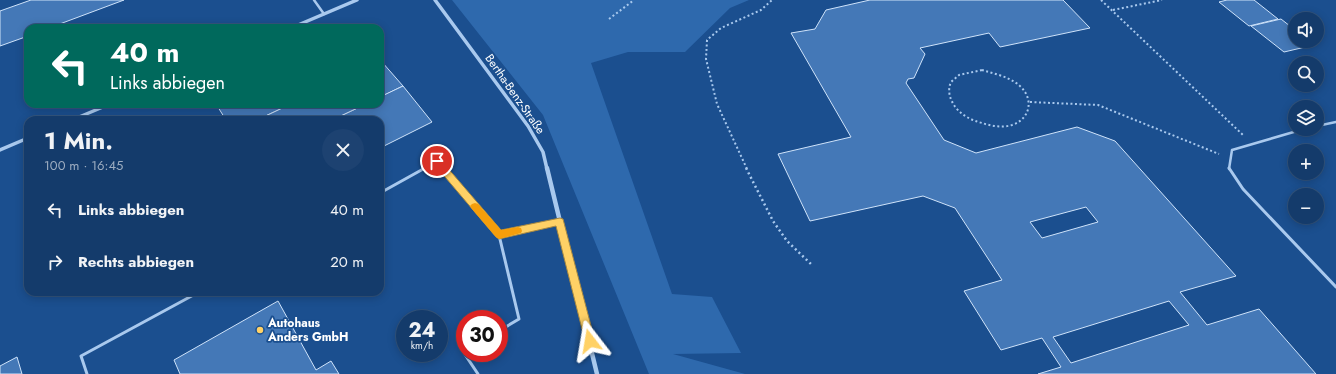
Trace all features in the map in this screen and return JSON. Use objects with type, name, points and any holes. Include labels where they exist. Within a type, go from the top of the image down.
[{"type":"street","points":[[300,24],[357,0]]},
{"type":"street","name":"Bertha-Benz-Straße","points":[[434,0],[528,126],[543,152],[598,374]]},
{"type":"street","points":[[82,116],[100,108]]},
{"type":"street","points":[[0,150],[24,140]]},
{"type":"lane","points":[[314,0],[324,14]]},
{"type":"lane","points":[[1324,125],[1336,122]]},
{"type":"lane","points":[[1288,133],[1232,150],[1229,169],[1243,189],[1336,287]]},
{"type":"lane","points":[[384,191],[437,161],[499,235],[519,319],[508,326]]},
{"type":"lane","points":[[499,235],[560,222]]},
{"type":"lane","points":[[87,374],[82,356],[192,296]]},
{"type":"lane","points":[[470,362],[478,374]]},
{"type":"path","points":[[609,19],[634,0]]},
{"type":"path","points":[[772,0],[761,10],[721,28],[707,40],[706,59],[717,104],[747,170],[773,221],[787,241],[812,264]]},
{"type":"path","points":[[1101,0],[1252,143]]},
{"type":"path","points":[[1112,10],[1162,0]]},
{"type":"path","points":[[982,70],[995,72],[1020,85],[1030,102],[1030,110],[1025,118],[1018,123],[994,127],[981,124],[968,118],[957,110],[950,100],[948,90],[951,82],[958,75],[969,71],[982,70]]},
{"type":"path","points":[[1030,102],[1098,105],[1230,159]]},
{"type":"shaded area","points":[[452,0],[749,0],[730,8],[685,52],[628,52],[591,63],[672,294],[712,297],[741,353],[673,354],[745,374],[649,374],[543,115]]},
{"type":"building","points":[[31,0],[124,0],[60,24],[24,24],[24,37],[0,46],[0,11]]},
{"type":"building","points":[[870,0],[1063,0],[1090,28],[1000,47],[989,33],[920,48],[925,54],[914,78],[908,79],[906,83],[944,140],[976,153],[1077,127],[1115,141],[1236,276],[1180,292],[1207,325],[1259,309],[1316,374],[1038,374],[1061,367],[1042,338],[1001,350],[964,291],[1002,280],[955,208],[923,196],[810,221],[778,154],[851,137],[791,33],[815,29],[826,10]],"holes":[[[1086,207],[1098,222],[1042,238],[1030,222]],[[1169,301],[1189,325],[1071,363],[1053,337]]]},
{"type":"building","points":[[1227,0],[1254,0],[1278,19],[1249,26],[1219,2]]},
{"type":"building","points":[[1281,19],[1288,24],[1288,48],[1301,48],[1284,52],[1251,26]]},
{"type":"building","points":[[384,64],[403,86],[384,95]]},
{"type":"building","points":[[403,86],[432,122],[384,146],[384,116],[340,116],[358,108],[384,108],[384,95]]},
{"type":"building","points":[[218,108],[282,108],[266,116],[224,116]]},
{"type":"building","points":[[282,108],[358,108],[340,116],[266,116]]},
{"type":"building","name":"Autohaus Anders GmbH","points":[[278,301],[316,370],[331,361],[339,374],[180,374],[174,360]]},
{"type":"building","points":[[17,357],[22,374],[0,374],[0,366]]},
{"type":"slow traffic","points":[[475,206],[499,235],[518,231]]},
{"type":"place","name":"Autohaus Anders GmbH","points":[[260,330]]},
{"type":"route","points":[[437,161],[499,235],[560,222],[590,341]]}]
